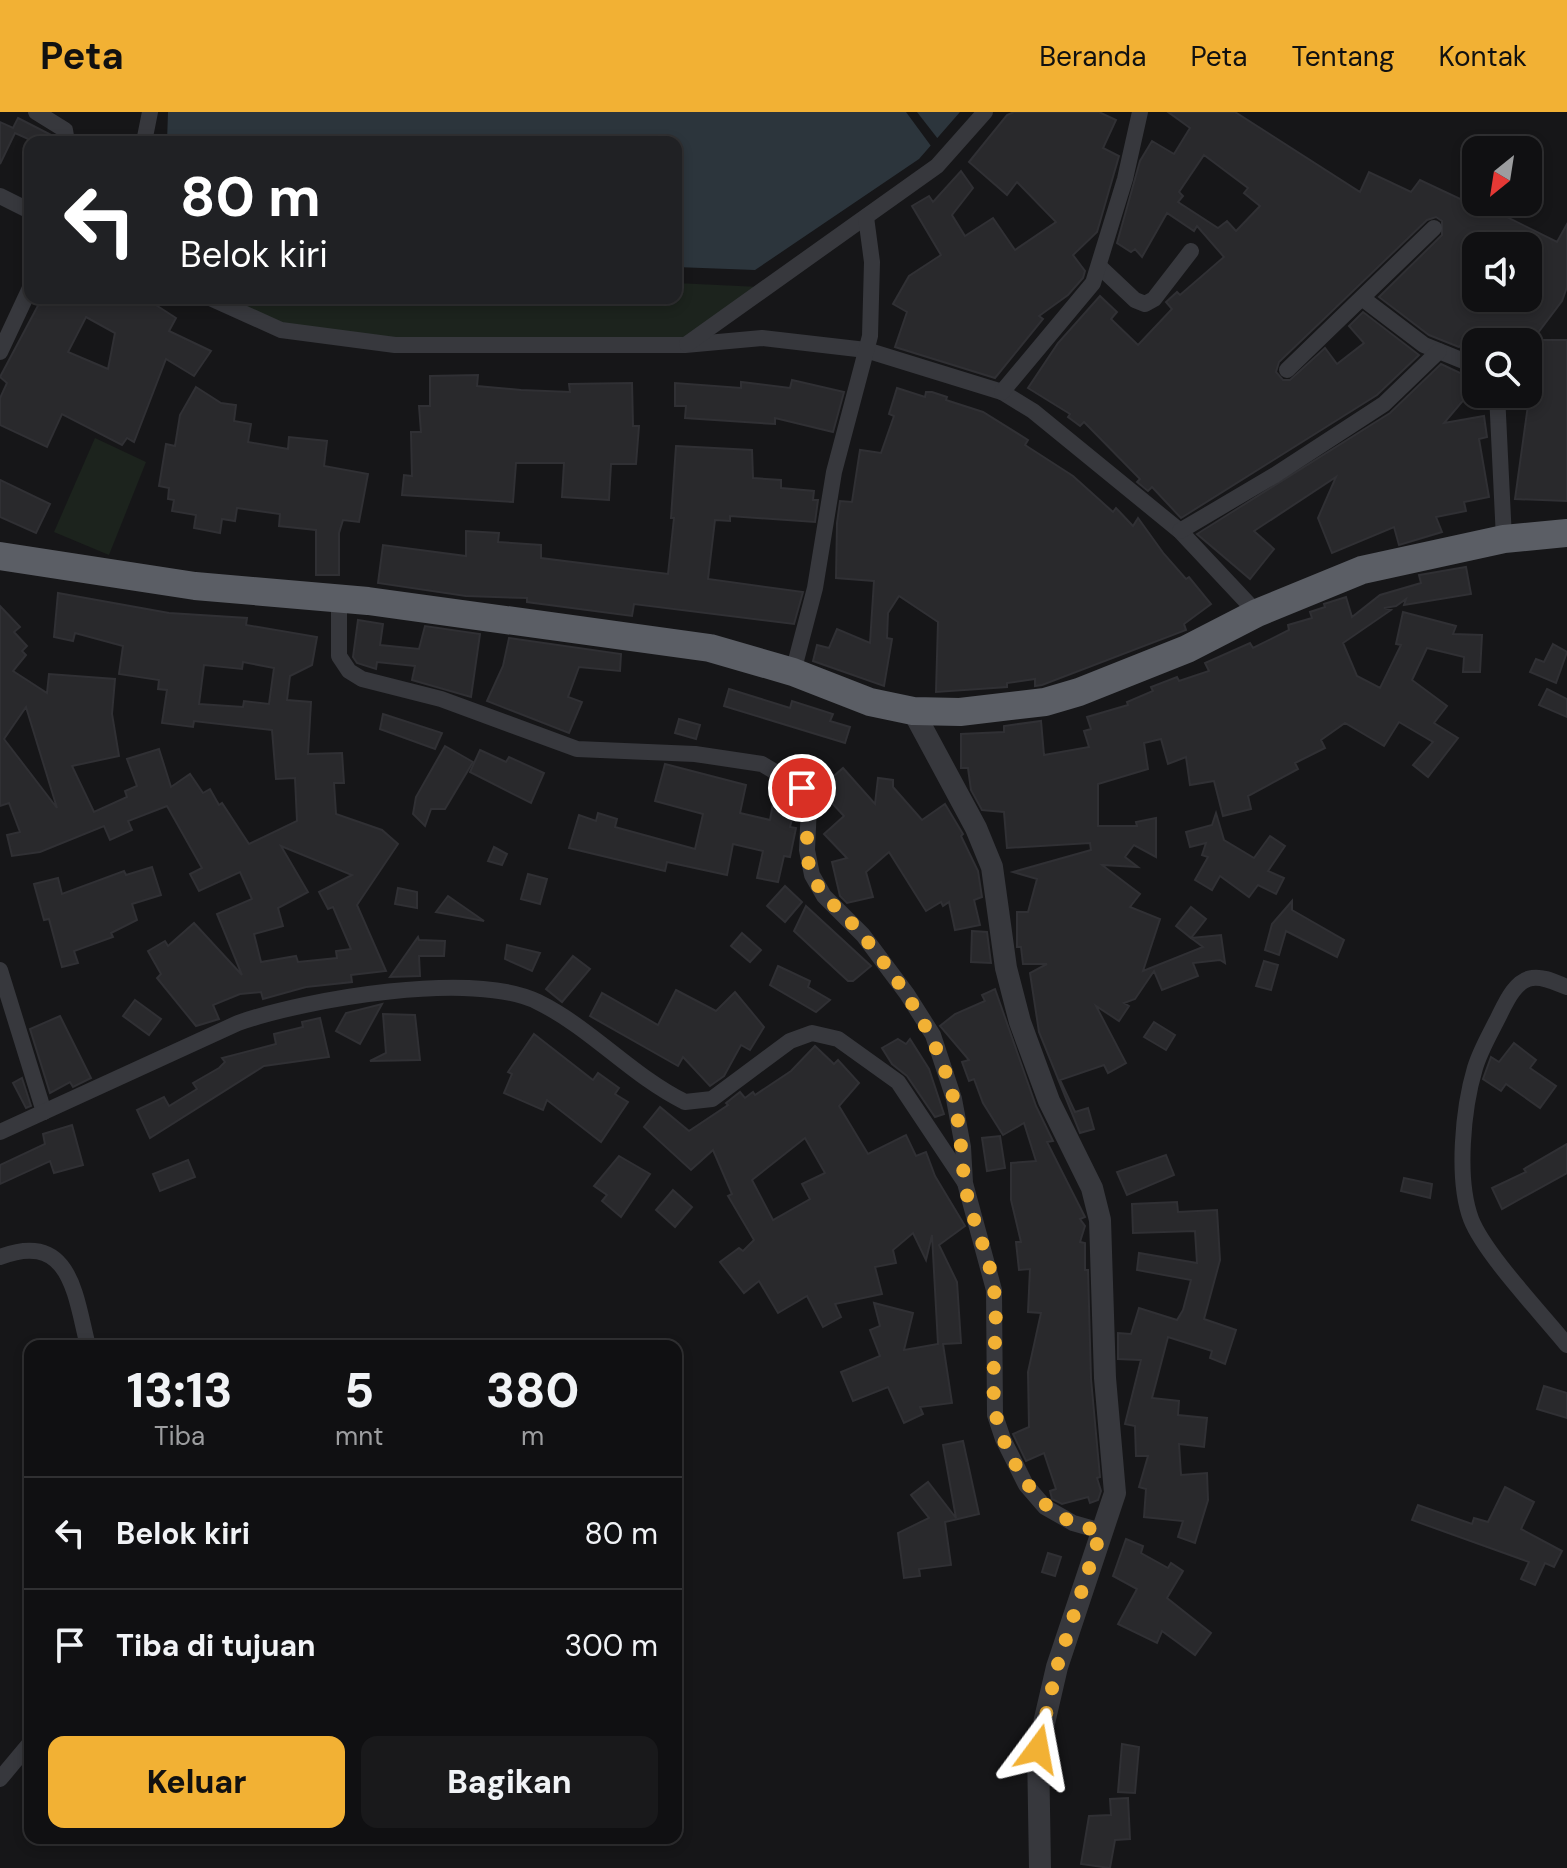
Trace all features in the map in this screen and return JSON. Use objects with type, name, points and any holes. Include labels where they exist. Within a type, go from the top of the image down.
[{"type":"highway","points":[[0,556],[195,586],[339,599],[710,648],[793,672],[870,702],[913,711],[960,712],[1045,702],[1116,679],[1187,649],[1257,613],[1362,570],[1504,539],[1567,533]]},
{"type":"street","points":[[36,112],[65,130],[66,136]]},
{"type":"street","points":[[145,136],[150,112]]},
{"type":"street","points":[[685,345],[937,166],[985,112]]},
{"type":"street","points":[[1002,392],[1083,297],[1100,267],[1140,112]]},
{"type":"street","points":[[0,196],[24,208]]},
{"type":"street","points":[[793,672],[815,588],[834,472],[866,350],[872,289],[866,217]]},
{"type":"street","points":[[1287,370],[1434,228]]},
{"type":"street","points":[[1100,267],[1135,300],[1145,304],[1154,299],[1191,251]]},
{"type":"street","points":[[1362,298],[1403,332],[1462,360]]},
{"type":"street","points":[[0,352],[24,301]]},
{"type":"street","points":[[223,304],[281,330],[395,345],[685,345],[762,338],[866,350],[1002,392],[1064,435],[1180,531],[1257,613]]},
{"type":"street","points":[[1180,531],[1275,475],[1384,404],[1439,351]]},
{"type":"street","points":[[1498,408],[1504,539]]},
{"type":"street","points":[[339,599],[339,656],[349,671],[362,679],[441,699],[577,749],[695,754],[762,764],[802,788],[809,805],[807,850],[812,875],[824,896],[863,935],[933,1035],[954,1099],[963,1147],[965,1183],[994,1290],[995,1415],[1003,1439],[1026,1485],[1045,1507],[1073,1523],[1101,1531]]},
{"type":"street","points":[[913,711],[976,828],[992,867],[1006,968],[1020,1022],[1049,1101],[1098,1202],[1108,1429],[1115,1462],[1115,1493],[1057,1667],[1038,1749],[1040,1868]]},
{"type":"street","points":[[0,970],[44,1112]]},
{"type":"street","points":[[1567,987],[1543,978],[1529,977],[1517,986],[1503,1008],[1475,1066],[1466,1106],[1464,1164],[1466,1198],[1477,1232],[1567,1345]]},
{"type":"street","points":[[0,1132],[238,1023],[279,1009],[374,993],[505,991],[540,1003],[685,1102],[712,1099],[790,1041],[812,1033],[838,1039],[898,1082],[965,1183]]},
{"type":"street","points":[[0,1257],[39,1250],[53,1256],[69,1276],[86,1340]]},
{"type":"street","points":[[0,1779],[24,1750]]},
{"type":"shaded area","points":[[168,112],[960,112],[919,159],[755,270],[682,267],[682,136],[167,136]]},
{"type":"shaded area","points":[[682,283],[760,287],[684,342],[375,338],[293,328],[240,304],[682,304]]},
{"type":"shaded area","points":[[95,438],[146,462],[109,555],[54,532]]},
{"type":"pier","points":[[906,112],[917,112],[938,139],[931,146]]},
{"type":"building","points":[[1014,112],[1099,112],[1116,120],[1103,148],[1119,156],[1097,232],[1073,255],[1085,271],[1083,278],[1068,295],[1039,316],[1043,319],[995,378],[895,347],[907,312],[893,304],[909,276],[941,255],[912,206],[929,196],[933,202],[961,171],[973,188],[952,215],[965,236],[993,218],[1015,250],[1056,222],[1017,182],[1007,195],[969,162],[1007,115]]},
{"type":"building","points":[[1168,112],[1235,112],[1360,192],[1369,172],[1411,192],[1420,180],[1462,200],[1462,216],[1505,216],[1537,232],[1462,232],[1462,312],[1542,312],[1542,234],[1557,242],[1567,224],[1567,287],[1562,301],[1542,328],[1462,328],[1462,343],[1459,347],[1429,335],[1379,297],[1442,235],[1442,221],[1436,217],[1427,220],[1279,362],[1276,372],[1283,380],[1290,380],[1325,348],[1337,364],[1364,343],[1349,326],[1363,312],[1419,355],[1377,395],[1181,518],[1152,487],[1148,491],[1137,482],[1140,479],[1084,422],[1080,426],[1068,417],[1070,414],[1028,388],[1058,343],[1100,296],[1117,312],[1111,319],[1138,345],[1172,309],[1166,302],[1177,292],[1180,295],[1224,257],[1197,226],[1194,231],[1167,213],[1142,257],[1135,249],[1131,252],[1117,243],[1140,161],[1152,141],[1174,154],[1190,128]],"holes":[[[1204,155],[1248,188],[1244,193],[1260,206],[1236,231],[1227,221],[1218,228],[1178,202],[1183,196],[1179,192]]]},
{"type":"building","points":[[18,118],[53,136],[24,137],[15,133],[0,164],[0,122],[13,128]]},
{"type":"building","points":[[39,304],[154,304],[176,318],[169,331],[211,351],[194,376],[166,359],[134,442],[127,438],[122,445],[62,414],[47,447],[0,425],[0,398],[7,383],[0,377]],"holes":[[[86,317],[115,333],[108,369],[68,352]]]},
{"type":"building","points":[[1542,340],[1567,340],[1567,501],[1515,499],[1528,408],[1542,408]]},
{"type":"building","points":[[1441,364],[1462,374],[1462,402],[1444,423],[1484,416],[1487,437],[1479,439],[1489,497],[1464,502],[1466,511],[1436,517],[1442,532],[1399,545],[1394,527],[1332,553],[1318,518],[1336,477],[1254,531],[1274,549],[1250,579],[1197,534],[1390,413]]},
{"type":"building","points":[[478,375],[477,386],[521,390],[570,392],[569,384],[632,383],[633,426],[639,426],[636,464],[611,464],[609,500],[562,497],[564,463],[516,463],[513,502],[402,495],[404,475],[412,476],[411,432],[421,432],[419,406],[430,406],[430,376]]},
{"type":"building","points":[[792,380],[844,392],[833,432],[775,418],[775,424],[685,418],[686,406],[675,406],[675,383],[741,388],[741,382],[790,388]]},
{"type":"building","points":[[196,387],[221,403],[236,405],[234,421],[251,424],[248,442],[288,449],[289,437],[327,441],[324,466],[368,474],[359,522],[343,520],[339,533],[339,575],[316,575],[316,530],[279,526],[280,514],[237,508],[235,521],[222,519],[220,533],[194,528],[196,515],[172,511],[174,500],[168,499],[169,488],[159,486],[166,444],[175,446],[180,415]]},
{"type":"building","points":[[897,388],[925,397],[926,392],[932,392],[947,397],[946,400],[983,412],[1028,440],[1025,445],[1073,476],[1113,512],[1116,508],[1133,526],[1138,518],[1164,554],[1186,579],[1189,577],[1211,604],[1184,624],[1186,630],[1042,685],[1035,686],[1035,679],[1007,683],[1007,687],[936,692],[938,622],[899,596],[888,613],[887,638],[892,639],[884,686],[813,661],[817,645],[829,648],[837,629],[870,643],[874,581],[836,578],[837,523],[840,501],[852,502],[860,450],[881,453],[894,416],[889,414]]},
{"type":"building","points":[[676,446],[752,450],[753,478],[781,480],[781,488],[814,491],[813,500],[818,500],[815,522],[730,516],[730,521],[715,520],[708,579],[803,592],[794,624],[634,604],[632,616],[527,602],[527,598],[466,596],[378,583],[383,545],[466,556],[466,531],[499,533],[498,542],[541,545],[541,558],[668,574],[674,518],[671,518]]},
{"type":"building","points":[[0,480],[50,504],[36,533],[0,517]]},
{"type":"building","points":[[1466,567],[1471,594],[1404,605],[1406,599],[1396,606],[1384,608],[1391,610],[1343,643],[1357,676],[1380,688],[1401,645],[1396,644],[1403,612],[1456,626],[1453,634],[1482,635],[1480,672],[1463,672],[1464,657],[1427,648],[1412,680],[1447,706],[1434,723],[1458,738],[1428,777],[1413,765],[1433,742],[1399,722],[1384,746],[1345,723],[1321,740],[1325,748],[1295,763],[1298,769],[1248,796],[1251,809],[1223,816],[1214,781],[1190,785],[1186,757],[1168,764],[1161,739],[1144,743],[1148,769],[1098,784],[1098,826],[1137,826],[1136,822],[1156,818],[1156,857],[1134,845],[1125,857],[1138,867],[1102,865],[1140,894],[1130,907],[1160,919],[1143,971],[1203,947],[1191,938],[1221,935],[1225,963],[1220,960],[1193,963],[1198,976],[1162,990],[1154,971],[1135,999],[1124,1003],[1129,1006],[1119,1021],[1096,1006],[1126,1063],[1108,1073],[1104,1065],[1060,1080],[1075,1112],[1088,1108],[1094,1129],[1080,1133],[1039,1032],[1030,973],[1047,964],[1023,964],[1021,947],[1017,947],[1017,912],[1028,912],[1037,879],[1013,872],[1091,850],[1090,843],[1007,848],[1004,812],[982,810],[971,790],[968,768],[961,768],[961,734],[1004,732],[1004,726],[1041,721],[1044,755],[1089,747],[1084,731],[1091,729],[1087,717],[1128,705],[1127,702],[1153,691],[1151,687],[1177,677],[1179,681],[1209,671],[1205,663],[1250,643],[1253,648],[1289,630],[1288,625],[1312,618],[1310,612],[1325,607],[1324,604],[1346,597],[1352,617],[1380,595],[1421,583],[1419,575]]},
{"type":"building","points":[[58,593],[169,613],[247,618],[246,625],[317,637],[312,665],[290,676],[287,700],[311,702],[308,754],[342,753],[344,783],[334,783],[336,814],[382,830],[398,844],[357,905],[386,971],[351,975],[352,982],[306,987],[263,999],[261,992],[240,994],[213,1005],[219,1019],[196,1026],[157,978],[161,974],[148,951],[165,941],[168,946],[194,923],[242,975],[217,914],[252,899],[240,872],[199,891],[190,874],[202,868],[167,806],[128,821],[132,830],[110,840],[104,826],[40,852],[12,856],[7,835],[20,832],[9,803],[0,806],[0,606],[20,627],[14,632],[27,646],[22,651],[26,655],[13,671],[47,693],[49,674],[115,679],[112,714],[119,756],[72,766],[94,812],[127,797],[125,791],[137,786],[127,759],[159,749],[171,787],[190,774],[203,793],[210,789],[219,805],[222,803],[249,844],[297,821],[295,778],[276,779],[272,730],[194,721],[193,727],[162,723],[167,690],[158,689],[159,680],[119,674],[123,646],[75,633],[73,641],[54,637]],"holes":[[[243,662],[274,668],[269,704],[244,701],[243,707],[199,704],[204,665],[242,669]],[[26,707],[57,808],[4,739]],[[281,846],[352,875],[319,892],[328,909],[333,907],[351,949],[336,951],[337,958],[298,962],[296,956],[261,962],[254,934],[283,926],[278,908],[308,892]]]},
{"type":"building","points":[[358,620],[383,624],[380,645],[419,649],[425,626],[480,634],[471,697],[412,680],[415,666],[377,662],[376,669],[357,663],[353,657]]},
{"type":"building","points":[[509,638],[621,654],[620,671],[579,667],[568,697],[582,702],[569,733],[487,701],[503,666]]},
{"type":"building","points":[[1553,644],[1567,652],[1556,683],[1530,672],[1536,659],[1544,662]]},
{"type":"building","points":[[729,689],[790,708],[792,701],[833,714],[830,721],[850,727],[845,743],[724,706]]},
{"type":"building","points":[[1547,689],[1567,699],[1567,717],[1539,705]]},
{"type":"building","points":[[383,714],[442,733],[435,749],[380,729]]},
{"type":"building","points":[[679,719],[700,725],[696,739],[675,733]]},
{"type":"building","points":[[445,746],[473,762],[445,809],[431,809],[425,826],[413,814],[416,797]]},
{"type":"building","points":[[480,750],[506,762],[509,757],[544,773],[531,803],[470,772]]},
{"type":"building","points":[[665,764],[746,785],[740,813],[770,820],[774,798],[796,802],[790,827],[796,828],[790,857],[784,856],[778,882],[757,878],[763,851],[733,844],[727,875],[667,862],[665,871],[569,848],[579,815],[596,821],[598,813],[617,819],[615,827],[695,849],[703,814],[655,801]]},
{"type":"building","points":[[843,768],[875,804],[878,778],[893,780],[893,787],[922,820],[945,804],[963,834],[961,836],[978,871],[982,897],[974,900],[980,925],[955,930],[949,902],[943,906],[941,902],[926,911],[889,852],[866,872],[873,897],[847,903],[840,896],[832,862],[847,858],[824,834],[844,816],[819,789]]},
{"type":"building","points":[[1216,813],[1224,840],[1254,858],[1270,836],[1285,846],[1268,871],[1284,878],[1276,894],[1258,885],[1249,897],[1220,876],[1212,890],[1195,880],[1208,857],[1202,855],[1206,843],[1190,847],[1186,832],[1212,825]]},
{"type":"building","points":[[494,847],[507,854],[502,865],[488,861]]},
{"type":"building","points":[[152,867],[161,895],[132,904],[137,920],[111,933],[113,937],[74,951],[78,963],[62,967],[49,919],[44,920],[34,884],[58,878],[62,894],[124,871],[126,875]]},
{"type":"building","points":[[528,874],[547,879],[540,904],[521,899]]},
{"type":"building","points":[[785,886],[802,902],[785,922],[767,906]]},
{"type":"building","points":[[398,888],[417,892],[417,908],[395,904]]},
{"type":"building","points":[[448,896],[484,921],[436,912]]},
{"type":"building","points":[[1292,901],[1292,910],[1344,940],[1337,957],[1286,931],[1279,955],[1265,950],[1272,924]]},
{"type":"building","points":[[806,906],[871,966],[853,981],[848,981],[794,931]]},
{"type":"building","points":[[1191,907],[1206,919],[1191,938],[1176,926]]},
{"type":"building","points":[[972,931],[987,932],[991,963],[971,962]]},
{"type":"building","points":[[742,933],[761,950],[750,962],[731,946]]},
{"type":"building","points":[[418,937],[419,940],[445,941],[444,956],[419,956],[420,976],[390,977]]},
{"type":"building","points":[[507,945],[540,953],[532,971],[505,959]]},
{"type":"building","points":[[573,956],[590,969],[562,1002],[546,989]]},
{"type":"building","points":[[1264,961],[1278,965],[1271,990],[1256,986]]},
{"type":"building","points":[[778,966],[810,981],[808,987],[830,1000],[816,1012],[770,985]]},
{"type":"building","points":[[995,989],[1036,1106],[1053,1141],[1047,1142],[1085,1217],[1080,1219],[1085,1226],[1080,1242],[1085,1243],[1085,1270],[1088,1270],[1091,1379],[1100,1477],[1097,1478],[1101,1491],[1098,1500],[1090,1503],[1088,1497],[1062,1504],[1052,1499],[1050,1491],[1056,1489],[1044,1453],[1026,1461],[1013,1434],[1029,1427],[1028,1372],[1041,1313],[1028,1312],[1030,1269],[1019,1270],[1016,1242],[1021,1242],[1011,1200],[1011,1163],[1036,1161],[1024,1123],[1003,1135],[983,1103],[974,1079],[969,1081],[962,1062],[969,1060],[940,1026],[955,1014],[985,1001],[982,995]]},
{"type":"building","points":[[676,990],[716,1011],[735,992],[764,1027],[750,1050],[741,1045],[724,1076],[710,1086],[683,1057],[678,1066],[590,1016],[602,993],[658,1025]]},
{"type":"building","points":[[135,1000],[161,1019],[149,1035],[123,1016]]},
{"type":"building","points":[[382,1004],[360,1044],[336,1031],[346,1013]]},
{"type":"building","points":[[383,1014],[415,1015],[420,1060],[370,1061],[386,1053]]},
{"type":"building","points":[[60,1016],[91,1078],[73,1087],[70,1082],[50,1093],[30,1029]]},
{"type":"building","points":[[320,1018],[329,1057],[264,1066],[150,1138],[137,1110],[164,1097],[169,1106],[197,1089],[193,1083],[219,1068],[225,1062],[222,1058],[276,1044],[274,1034],[303,1027],[302,1022]]},
{"type":"building","points":[[1154,1022],[1175,1035],[1166,1050],[1144,1037]]},
{"type":"building","points":[[534,1034],[593,1080],[598,1073],[619,1088],[615,1094],[628,1102],[601,1142],[547,1100],[543,1110],[504,1093],[512,1074],[508,1072]]},
{"type":"building","points":[[898,1039],[906,1044],[910,1039],[929,1069],[944,1114],[935,1117],[907,1076],[892,1064],[882,1048]]},
{"type":"building","points":[[1514,1043],[1536,1060],[1530,1068],[1556,1086],[1540,1108],[1506,1084],[1501,1091],[1483,1079],[1491,1057],[1499,1062]]},
{"type":"building","points":[[815,1046],[834,1064],[838,1060],[859,1083],[839,1106],[868,1154],[906,1135],[916,1156],[926,1152],[935,1176],[965,1226],[939,1245],[957,1282],[961,1343],[943,1344],[952,1403],[920,1407],[923,1414],[904,1423],[888,1387],[853,1401],[841,1372],[880,1356],[870,1330],[880,1326],[874,1303],[913,1313],[904,1350],[938,1344],[932,1235],[926,1260],[913,1233],[893,1250],[896,1263],[875,1267],[882,1294],[835,1304],[841,1317],[823,1327],[807,1296],[778,1313],[759,1281],[744,1293],[720,1262],[739,1248],[743,1251],[754,1240],[728,1196],[732,1194],[713,1150],[691,1170],[644,1127],[660,1107],[689,1131],[728,1105],[726,1103],[740,1092],[745,1098],[753,1092],[755,1095],[791,1071]],"holes":[[[805,1138],[825,1173],[802,1184],[810,1199],[773,1220],[752,1180]]]},
{"type":"building","points":[[22,1078],[31,1106],[26,1108],[13,1083]]},
{"type":"building","points":[[72,1125],[83,1165],[54,1173],[50,1161],[0,1184],[0,1165],[45,1144],[43,1134]]},
{"type":"building","points":[[1000,1136],[1005,1168],[987,1171],[982,1138]]},
{"type":"building","points":[[1567,1144],[1567,1173],[1502,1209],[1492,1188],[1526,1172],[1524,1169]]},
{"type":"building","points":[[1166,1155],[1174,1175],[1127,1195],[1117,1172]]},
{"type":"building","points":[[619,1156],[650,1174],[621,1217],[602,1201],[607,1195],[594,1186]]},
{"type":"building","points":[[188,1160],[195,1177],[160,1191],[153,1174]]},
{"type":"building","points":[[1404,1178],[1432,1184],[1430,1198],[1401,1191]]},
{"type":"building","points":[[673,1190],[692,1207],[675,1227],[656,1210]]},
{"type":"building","points":[[1177,1202],[1178,1212],[1217,1210],[1220,1260],[1204,1319],[1236,1330],[1225,1364],[1210,1358],[1212,1351],[1168,1337],[1152,1398],[1179,1401],[1178,1415],[1207,1418],[1204,1447],[1179,1444],[1181,1475],[1207,1473],[1208,1500],[1195,1543],[1178,1537],[1183,1521],[1144,1517],[1146,1489],[1139,1487],[1148,1456],[1136,1456],[1135,1426],[1125,1424],[1141,1360],[1118,1359],[1118,1333],[1131,1334],[1139,1308],[1177,1320],[1183,1310],[1191,1280],[1137,1270],[1139,1253],[1197,1263],[1195,1231],[1133,1233],[1132,1204]]},
{"type":"building","points":[[1544,1386],[1567,1393],[1567,1418],[1537,1409]]},
{"type":"building","points":[[963,1441],[979,1514],[945,1522],[951,1565],[919,1569],[920,1576],[904,1578],[898,1533],[929,1518],[911,1495],[928,1482],[956,1518],[943,1445]]},
{"type":"building","points":[[1505,1487],[1534,1502],[1521,1529],[1562,1551],[1554,1567],[1545,1563],[1535,1585],[1521,1579],[1529,1562],[1412,1520],[1418,1505],[1472,1524],[1474,1518],[1488,1522]]},
{"type":"building","points":[[1126,1539],[1143,1546],[1141,1553],[1168,1568],[1171,1563],[1183,1571],[1167,1598],[1211,1633],[1195,1655],[1162,1631],[1157,1643],[1118,1624],[1137,1589],[1113,1576]]},
{"type":"building","points":[[1048,1553],[1061,1557],[1055,1576],[1042,1572]]},
{"type":"building","points":[[1122,1744],[1139,1747],[1135,1793],[1118,1792]]},
{"type":"building","points":[[1128,1798],[1130,1839],[1115,1840],[1110,1868],[1081,1864],[1089,1816],[1111,1815],[1110,1799]]},
{"type":"route","points":[[802,788],[809,805],[807,850],[812,875],[824,896],[863,935],[933,1035],[954,1099],[963,1147],[965,1183],[994,1290],[995,1415],[1003,1439],[1026,1485],[1045,1507],[1073,1523],[1101,1531],[1057,1667],[1038,1749]]}]
